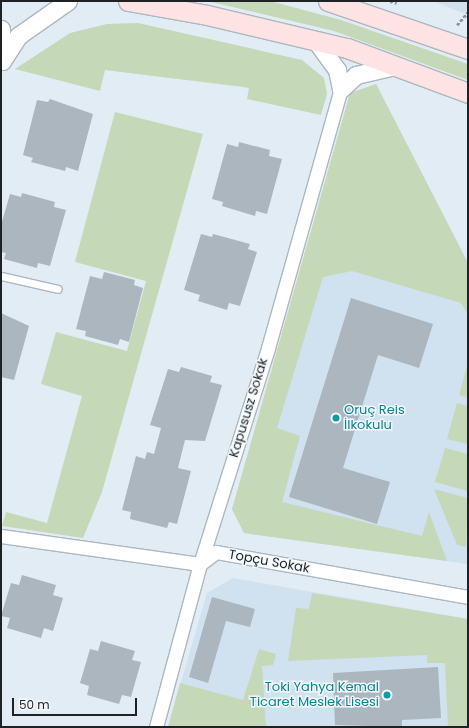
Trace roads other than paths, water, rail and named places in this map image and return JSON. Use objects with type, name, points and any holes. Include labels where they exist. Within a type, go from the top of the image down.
[{"type":"main road","points":[[128,1],[207,14],[316,40],[395,66],[468,93]]},
{"type":"main road","points":[[328,1],[468,49]]},
{"type":"street","points":[[1,62],[18,36],[68,1]]},
{"type":"street","points":[[1,29],[1,62]]},
{"type":"street","points":[[316,40],[337,70],[341,89]]},
{"type":"street","points":[[341,89],[356,75],[395,66]]},
{"type":"street","name":"Kapususz Sokak","points":[[156,727],[200,564],[268,348],[341,89]]},
{"type":"street","points":[[1,536],[200,564]]},
{"type":"street","name":"Topçu Sokak","points":[[200,564],[216,552],[468,597]]},
{"type":"lane","points":[[1,276],[58,288]]},
{"type":"place","name":"Oruç Reis İlkokulu","points":[[336,418]]},
{"type":"place","name":"Toki Yahya Kemal Ticaret Meslek Lisesi","points":[[387,695]]}]
